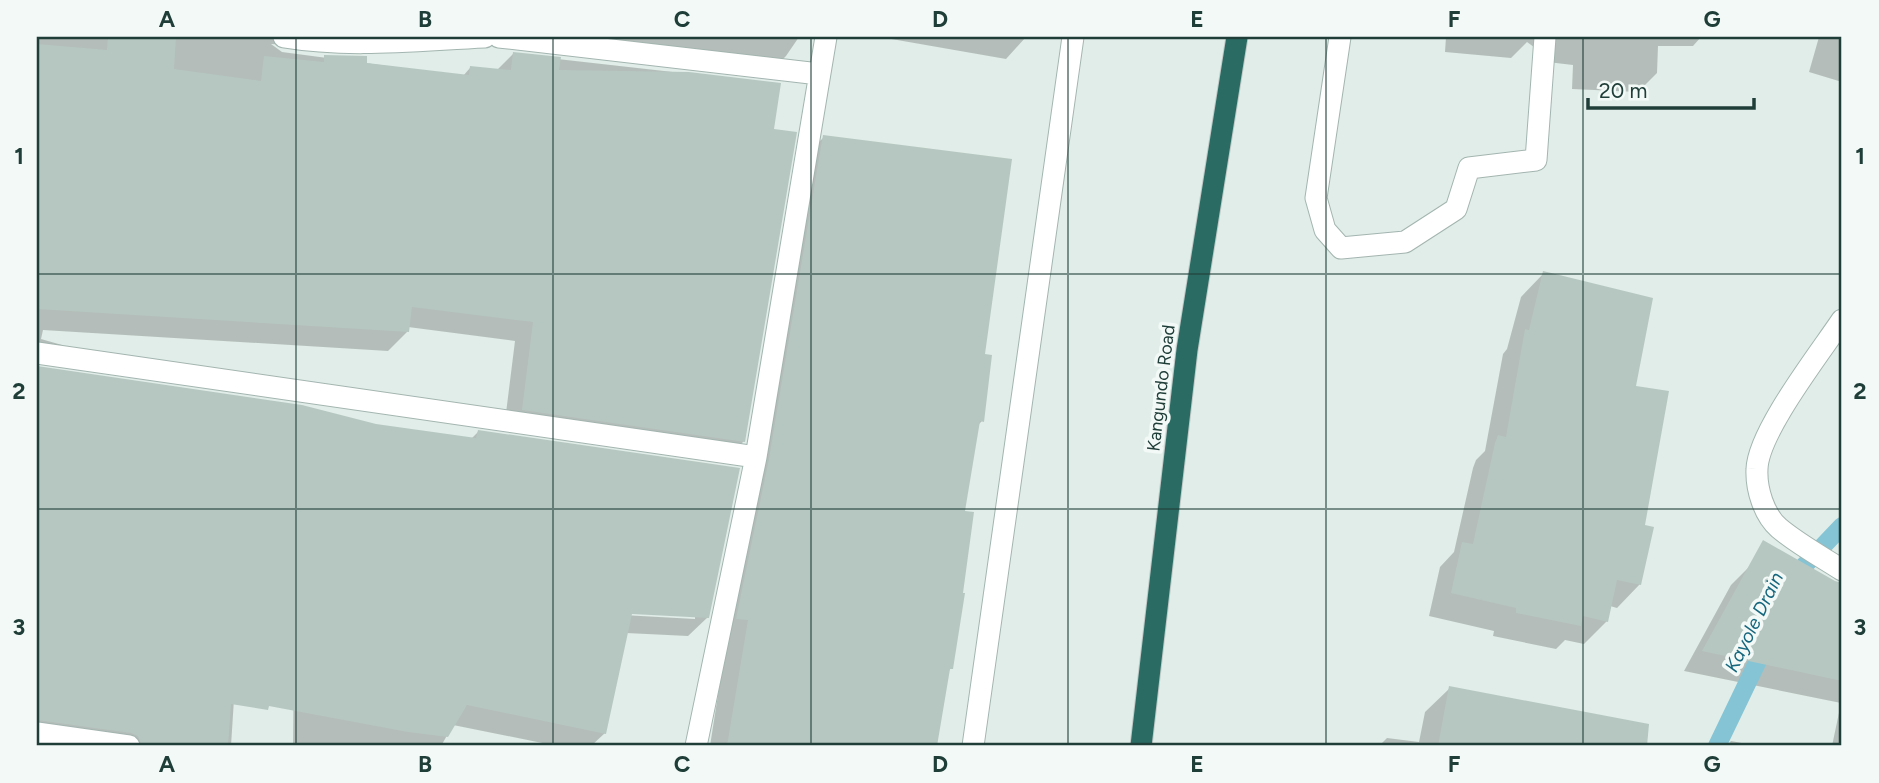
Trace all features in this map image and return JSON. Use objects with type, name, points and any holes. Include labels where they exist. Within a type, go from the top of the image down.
[{"type":"highway","name":"Kangundo Road","points":[[1141,746],[1188,350],[1237,37]]},
{"type":"street","points":[[284,37],[319,43],[378,43],[485,37]]},
{"type":"street","points":[[499,37],[820,74]]},
{"type":"street","points":[[695,746],[756,457],[826,37]]},
{"type":"street","points":[[973,746],[1073,37]]},
{"type":"street","points":[[1340,37],[1316,198],[1325,230],[1341,248],[1405,242],[1456,209],[1469,168],[1536,160],[1545,37]]},
{"type":"street","points":[[1842,320],[1776,418],[1763,445],[1757,469],[1766,512],[1779,528],[1842,570]]},
{"type":"street","points":[[37,353],[756,457]]},
{"type":"street","points":[[37,733],[130,746]]},
{"type":"building","points":[[108,37],[176,37],[174,69],[261,81],[264,56],[324,62],[324,55],[367,56],[367,63],[469,75],[470,66],[511,70],[513,52],[561,57],[559,70],[689,72],[781,83],[774,129],[797,132],[745,442],[522,410],[533,322],[412,307],[409,332],[37,309],[37,44],[107,50]]},
{"type":"building","points":[[823,135],[1012,159],[985,354],[992,355],[984,422],[980,421],[965,511],[974,512],[965,593],[937,746],[727,746],[748,620],[736,619],[769,459]]},
{"type":"building","points":[[1543,271],[1653,298],[1636,386],[1669,391],[1645,525],[1654,527],[1641,585],[1617,580],[1608,622],[1583,616],[1581,626],[1516,613],[1516,608],[1451,593],[1462,542],[1473,544],[1495,443],[1498,435],[1506,437],[1525,329],[1529,330]]},
{"type":"building","points":[[37,366],[302,405],[376,424],[476,438],[478,430],[740,468],[709,618],[632,614],[606,734],[467,705],[448,737],[269,706],[268,710],[231,704],[228,746],[142,746],[138,736],[131,733],[37,720]]},
{"type":"building","points":[[1763,540],[1842,583],[1842,681],[1702,651]]},
{"type":"building","points":[[1449,686],[1649,724],[1647,746],[1438,746]]},
{"type":"waterway","name":"Kayole Drain","points":[[1794,585],[1803,567],[1842,526]]},
{"type":"waterway","name":"Kayole Drain","points":[[1717,746],[1767,642]]}]
